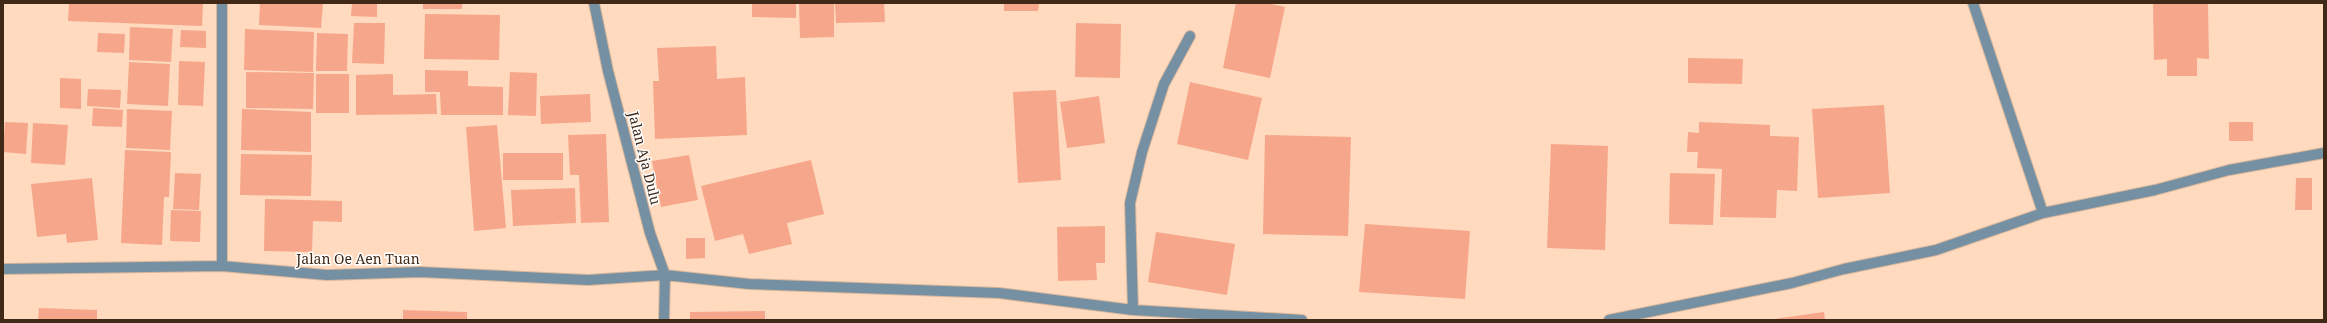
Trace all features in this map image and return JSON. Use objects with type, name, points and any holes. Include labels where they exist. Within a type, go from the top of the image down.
[{"type":"street","points":[[222,3],[222,266]]},
{"type":"street","name":"Jalan Aja Dulu","points":[[594,3],[608,71],[650,233],[665,275],[664,320]]},
{"type":"street","points":[[1973,3],[2043,214]]},
{"type":"street","points":[[1134,310],[1130,202],[1142,152],[1164,84],[1190,36]]},
{"type":"street","points":[[1609,320],[1792,283],[1844,269],[1936,250],[2043,214],[2155,190],[2229,170],[2324,153]]},
{"type":"street","name":"Jalan Oe Aen Tuan","points":[[3,268],[222,266],[326,275],[420,272],[588,280],[665,275],[749,284],[999,293],[1134,310],[1302,320]]},
{"type":"building","points":[[69,3],[203,3],[202,26],[68,21]]},
{"type":"building","points":[[260,3],[323,3],[321,28],[259,25]]},
{"type":"building","points":[[352,3],[377,3],[377,17],[351,16]]},
{"type":"building","points":[[423,3],[462,3],[462,9],[423,9]]},
{"type":"building","points":[[752,3],[796,3],[796,18],[752,17]]},
{"type":"building","points":[[799,3],[834,3],[834,37],[800,38]]},
{"type":"building","points":[[835,3],[884,3],[885,22],[836,23]]},
{"type":"building","points":[[1004,3],[1039,3],[1038,11],[1004,11]]},
{"type":"building","points":[[1236,3],[1266,3],[1285,7],[1270,78],[1223,68]]},
{"type":"building","points":[[2153,3],[2208,3],[2209,59],[2197,58],[2197,76],[2167,76],[2167,59],[2154,60]]},
{"type":"building","points":[[425,14],[500,15],[499,60],[424,59]]},
{"type":"building","points":[[354,23],[385,23],[384,64],[352,63]]},
{"type":"building","points":[[1076,23],[1121,24],[1120,78],[1075,77]]},
{"type":"building","points":[[130,27],[173,29],[171,62],[129,60]]},
{"type":"building","points":[[245,29],[314,32],[313,72],[244,70]]},
{"type":"building","points":[[181,30],[206,31],[206,48],[180,47]]},
{"type":"building","points":[[98,33],[125,34],[124,53],[97,52]]},
{"type":"building","points":[[317,33],[348,34],[347,71],[316,71]]},
{"type":"building","points":[[716,46],[717,79],[745,77],[747,135],[655,139],[653,81],[659,81],[657,48]]},
{"type":"building","points":[[1688,58],[1743,59],[1742,84],[1688,83]]},
{"type":"building","points":[[179,61],[205,62],[203,106],[178,105]]},
{"type":"building","points":[[129,62],[170,64],[168,106],[127,104]]},
{"type":"building","points":[[425,70],[468,71],[468,86],[503,87],[503,115],[441,115],[440,92],[425,92]]},
{"type":"building","points":[[246,72],[314,73],[313,109],[246,108]]},
{"type":"building","points":[[510,72],[537,73],[536,116],[508,115]]},
{"type":"building","points":[[316,74],[349,74],[349,113],[316,113]]},
{"type":"building","points":[[393,74],[393,95],[436,94],[437,114],[356,115],[356,75]]},
{"type":"building","points":[[60,78],[81,79],[81,109],[60,108]]},
{"type":"building","points":[[1190,82],[1262,98],[1248,160],[1177,144]]},
{"type":"building","points":[[88,89],[121,90],[120,108],[87,106]]},
{"type":"building","points":[[1056,90],[1061,180],[1018,183],[1013,92]]},
{"type":"building","points":[[590,94],[591,122],[541,124],[540,96]]},
{"type":"building","points":[[1099,96],[1105,143],[1067,148],[1060,102]]},
{"type":"building","points":[[1884,105],[1890,193],[1818,198],[1812,109]]},
{"type":"building","points":[[93,108],[123,110],[122,127],[92,126]]},
{"type":"building","points":[[127,109],[172,111],[170,150],[126,148]]},
{"type":"building","points":[[242,109],[311,112],[311,152],[241,150]]},
{"type":"building","points":[[5,122],[28,123],[26,154],[3,152]]},
{"type":"building","points":[[1699,122],[1770,125],[1770,136],[1799,137],[1797,191],[1777,190],[1776,218],[1720,217],[1722,169],[1697,168],[1698,152],[1687,152],[1688,132],[1699,133]]},
{"type":"building","points":[[2229,122],[2253,122],[2253,141],[2229,141]]},
{"type":"building","points":[[33,123],[68,125],[65,165],[31,163]]},
{"type":"building","points":[[497,125],[506,228],[474,231],[466,127]]},
{"type":"building","points":[[606,134],[609,222],[581,223],[579,175],[570,175],[568,135]]},
{"type":"building","points":[[1265,135],[1351,137],[1348,236],[1263,234]]},
{"type":"building","points":[[1551,144],[1608,146],[1605,250],[1547,248]]},
{"type":"building","points":[[125,150],[171,152],[169,197],[164,197],[162,245],[121,243]]},
{"type":"building","points":[[503,153],[563,153],[563,180],[503,180]]},
{"type":"building","points":[[241,154],[312,155],[311,196],[240,195]]},
{"type":"building","points":[[689,155],[698,200],[661,207],[652,161]]},
{"type":"building","points":[[811,160],[824,214],[787,223],[792,244],[749,254],[743,234],[715,241],[701,186]]},
{"type":"building","points":[[175,173],[201,174],[199,210],[173,209]]},
{"type":"building","points":[[1670,173],[1715,174],[1713,225],[1669,224]]},
{"type":"building","points":[[92,178],[98,240],[67,243],[66,234],[37,237],[31,184]]},
{"type":"building","points":[[2296,178],[2312,178],[2312,210],[2295,210]]},
{"type":"building","points":[[575,188],[576,223],[513,226],[511,190]]},
{"type":"building","points":[[265,199],[342,201],[342,222],[313,221],[312,252],[264,251]]},
{"type":"building","points":[[171,210],[201,211],[200,242],[170,241]]},
{"type":"building","points":[[1365,224],[1470,231],[1465,299],[1359,292]]},
{"type":"building","points":[[1105,226],[1105,263],[1096,263],[1097,280],[1058,281],[1057,227]]},
{"type":"building","points":[[1156,232],[1235,244],[1227,295],[1148,282]]},
{"type":"building","points":[[686,238],[705,238],[705,258],[686,259]]},
{"type":"building","points":[[39,308],[97,310],[97,320],[38,320]]},
{"type":"building","points":[[403,310],[467,312],[467,320],[403,320]]},
{"type":"building","points":[[765,311],[765,320],[690,320],[690,312]]},
{"type":"building","points":[[1824,312],[1825,320],[1774,320],[1774,319]]}]
